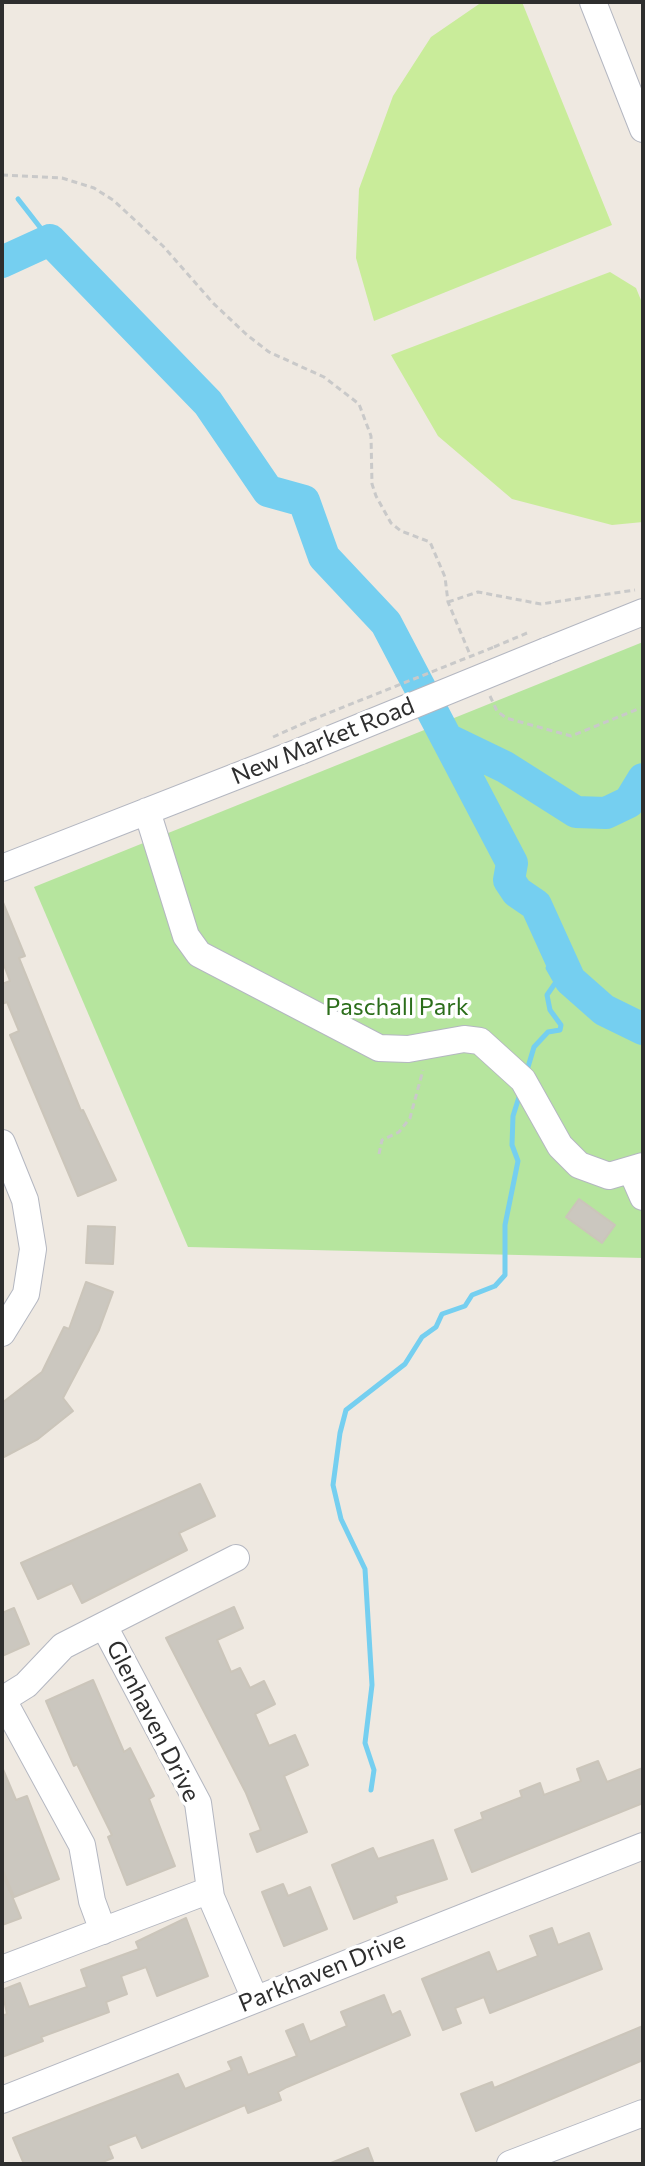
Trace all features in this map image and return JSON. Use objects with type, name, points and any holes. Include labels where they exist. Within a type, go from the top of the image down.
[{"type":"street","points":[[593,2],[643,129]]},
{"type":"street","name":"New Market Road","points":[[2,868],[643,612]]},
{"type":"street","points":[[147,811],[186,936],[199,954],[368,1044],[393,1050],[464,1039],[480,1041],[523,1080],[569,1157],[600,1174],[618,1176],[638,1169],[643,1197]]},
{"type":"street","points":[[2,1143],[25,1200],[33,1249],[26,1294],[2,1333]]},
{"type":"street","points":[[103,1931],[92,1901],[82,1845],[2,1700],[26,1685],[63,1646],[236,1558]]},
{"type":"street","name":"Glenhaven Drive","points":[[104,1626],[198,1803],[210,1890],[255,1999]]},
{"type":"street","name":"Parkhaven Drive","points":[[2,2100],[643,1846]]},
{"type":"street","points":[[2,1969],[210,1890]]},
{"type":"street","points":[[510,2164],[643,2113]]},
{"type":"path","points":[[2,175],[62,178],[103,194],[143,226],[247,335],[269,352],[324,377],[359,404],[371,436],[370,462],[376,496],[391,523],[401,531],[430,542],[445,577],[448,602],[477,668]]},
{"type":"path","points":[[448,602],[478,592],[541,604],[634,589],[643,599]]},
{"type":"path","points":[[311,720],[494,647]]},
{"type":"path","points":[[490,697],[497,711],[506,718],[571,736],[643,707]]},
{"type":"path","points":[[379,1154],[382,1140],[399,1132],[410,1118],[424,1078],[421,1046]]},
{"type":"green space","points":[[482,2],[522,2],[612,225],[374,321],[356,258],[359,189],[393,96],[431,37]]},
{"type":"green space","points":[[610,272],[636,288],[643,305],[643,522],[612,525],[512,499],[438,436],[391,355]]},
{"type":"green space","name":"Paschall Park","points":[[643,642],[643,1258],[188,1247],[34,887]]},
{"type":"building","points":[[2,900],[25,956],[19,958],[81,1111],[116,1180],[78,1196],[10,1035],[19,1031],[7,1002],[2,1004],[2,984],[10,981],[2,960]]},
{"type":"building","points":[[579,1199],[615,1225],[602,1243],[566,1217]]},
{"type":"building","points":[[88,1226],[115,1227],[113,1264],[86,1263]]},
{"type":"building","points":[[86,1282],[113,1292],[99,1330],[63,1398],[73,1411],[38,1439],[2,1458],[2,1403],[42,1372],[64,1327],[69,1329]]},
{"type":"building","points":[[200,1484],[215,1516],[179,1533],[187,1550],[82,1603],[72,1583],[38,1599],[21,1563]]},
{"type":"building","points":[[234,1607],[243,1628],[217,1640],[231,1672],[240,1668],[250,1688],[264,1681],[275,1704],[255,1714],[269,1746],[295,1735],[308,1765],[284,1776],[307,1832],[257,1852],[250,1834],[261,1830],[246,1793],[166,1638]]},
{"type":"building","points":[[14,1608],[29,1644],[2,1656],[2,1613]]},
{"type":"building","points":[[93,1680],[124,1752],[130,1748],[154,1796],[149,1799],[175,1866],[127,1885],[108,1837],[112,1835],[77,1764],[74,1766],[46,1701]]},
{"type":"building","points":[[598,1761],[607,1782],[643,1768],[643,1803],[472,1872],[455,1830],[483,1819],[481,1813],[522,1797],[520,1791],[540,1783],[544,1795],[581,1781],[577,1769]]},
{"type":"building","points":[[2,1767],[16,1800],[27,1796],[59,1879],[14,1897],[2,1868]]},
{"type":"building","points":[[433,1840],[447,1879],[395,1896],[397,1902],[354,1919],[332,1865],[373,1848],[378,1859]]},
{"type":"building","points":[[2,1872],[21,1918],[2,1925]]},
{"type":"building","points":[[283,1884],[288,1896],[310,1887],[327,1929],[284,1946],[262,1892]]},
{"type":"building","points":[[186,1918],[208,1976],[157,1996],[146,1967],[121,1976],[127,1994],[106,2002],[109,2012],[41,2037],[43,2041],[2,2057],[2,2016],[7,2014],[2,1990],[20,1983],[29,2007],[87,1987],[81,1970],[139,1949],[136,1942]]},
{"type":"building","points":[[552,1928],[558,1945],[589,1933],[602,1969],[490,2013],[484,1997],[455,2008],[461,2023],[443,2030],[422,1979],[489,1952],[497,1972],[538,1956],[530,1936]]},
{"type":"building","points":[[384,1995],[392,2015],[400,2011],[410,2035],[287,2087],[278,2092],[281,2100],[248,2113],[245,2105],[142,2148],[136,2135],[108,2146],[113,2158],[97,2164],[24,2164],[13,2138],[178,2074],[185,2089],[232,2070],[228,2062],[241,2057],[248,2075],[297,2056],[286,2031],[303,2024],[310,2042],[347,2026],[341,2012]]},
{"type":"building","points":[[643,2026],[643,2060],[476,2131],[461,2094],[492,2082],[494,2088]]},
{"type":"building","points":[[368,2148],[374,2164],[331,2164],[331,2163]]},
{"type":"waterway","points":[[18,199],[50,240]]},
{"type":"waterway","points":[[2,262],[50,240],[208,403],[268,491],[304,501],[324,557],[386,623],[512,863],[509,880],[517,892],[536,905],[570,980],[604,1010],[643,1029]]},
{"type":"waterway","points":[[447,739],[505,767],[576,812],[606,813],[629,802],[643,779]]},
{"type":"waterway","points":[[528,1067],[534,1047],[548,1032],[560,1030],[561,1025],[550,1010],[547,995],[556,982],[548,968],[556,950]]},
{"type":"waterway","points":[[371,1790],[374,1770],[365,1743],[372,1685],[365,1569],[341,1519],[333,1485],[340,1433],[346,1410],[405,1364],[422,1337],[436,1327],[442,1314],[465,1306],[472,1295],[495,1286],[505,1275],[505,1225],[518,1161],[512,1145],[513,1116],[520,1094]]}]
